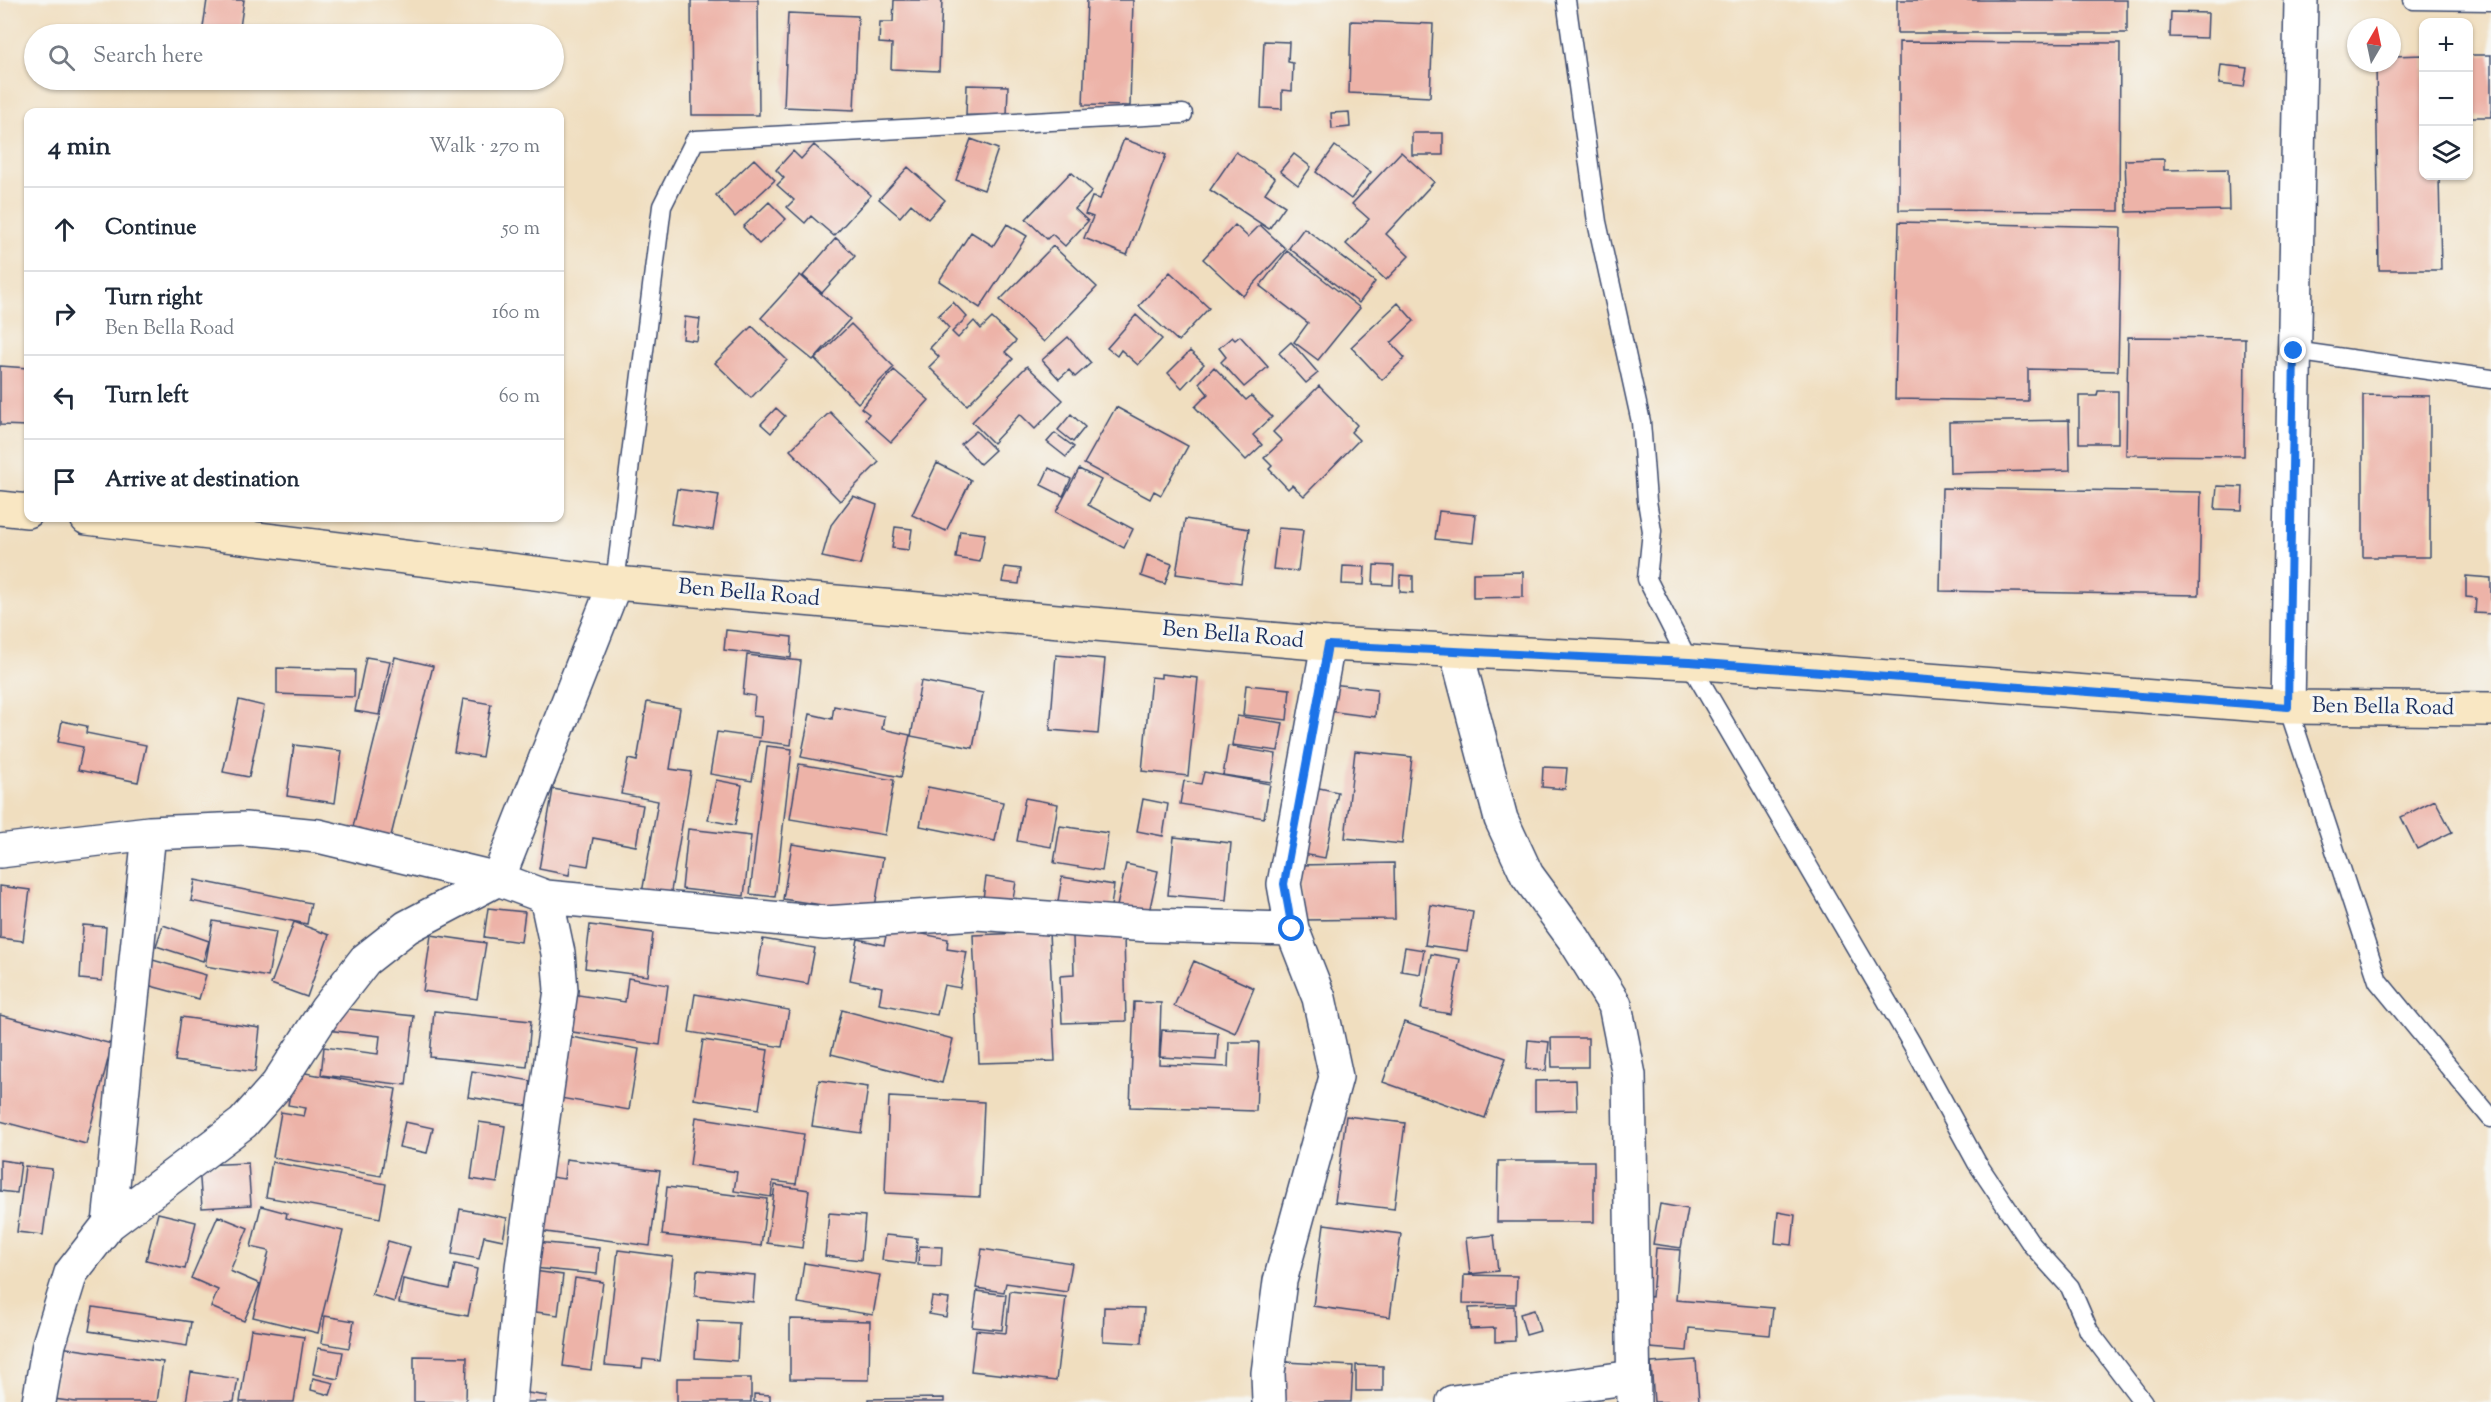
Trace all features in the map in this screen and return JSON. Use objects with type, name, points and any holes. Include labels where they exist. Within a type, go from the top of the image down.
[{"type":"main road","points":[[0,508],[24,511]]},
{"type":"main road","name":"Ben Bella Road","points":[[119,522],[615,583],[1328,645],[1689,662],[2288,707],[2491,709]]},
{"type":"street","points":[[2288,707],[2301,0]]},
{"type":"street","points":[[39,1402],[49,1344],[71,1273],[110,1224],[243,1123],[277,1086],[326,1010],[364,960],[407,927],[498,879],[615,583]]},
{"type":"street","points":[[1269,1402],[1268,1373],[1280,1281],[1336,1077],[1319,998],[1292,929],[1284,884],[1328,645]]},
{"type":"street","points":[[1453,1402],[1634,1389],[1629,1075],[1615,1005],[1574,939],[1527,875],[1501,819],[1456,650]]},
{"type":"street","points":[[0,851],[149,833],[245,829],[318,836],[498,879],[546,897],[825,923],[976,913],[1148,925],[1292,929]]},
{"type":"street","points":[[110,1224],[149,833]]},
{"type":"street","points":[[510,1402],[522,1267],[561,990],[558,953],[546,897]]},
{"type":"lane","points":[[1566,0],[1597,222],[1641,422],[1647,501],[1652,531],[1647,579],[1689,662],[1912,1044],[1977,1163],[2032,1245],[2070,1287],[2089,1331],[2143,1402]]},
{"type":"lane","points":[[2413,0],[2491,1]]},
{"type":"lane","points":[[615,583],[662,206],[695,140],[1183,114]]},
{"type":"lane","points":[[2294,351],[2491,379]]},
{"type":"lane","points":[[2288,707],[2378,981],[2491,1118]]},
{"type":"building","points":[[207,0],[244,0],[240,24],[203,24]]},
{"type":"building","points":[[691,0],[758,0],[759,115],[692,115]]},
{"type":"building","points":[[894,0],[942,0],[939,71],[891,69],[892,44],[879,43],[880,22],[893,22]]},
{"type":"building","points":[[1087,0],[1133,0],[1130,106],[1083,105]]},
{"type":"building","points":[[1897,0],[2127,0],[2127,33],[1897,33]]},
{"type":"building","points":[[2171,12],[2208,13],[2207,38],[2170,37]]},
{"type":"building","points":[[788,13],[858,16],[854,110],[784,107]]},
{"type":"building","points":[[1351,21],[1433,24],[1430,97],[1349,93]]},
{"type":"building","points":[[1264,41],[1289,42],[1288,62],[1293,63],[1292,91],[1282,90],[1282,109],[1261,108]]},
{"type":"building","points":[[1899,42],[2120,43],[2119,211],[1899,210]]},
{"type":"building","points":[[2419,55],[2419,180],[2439,180],[2441,270],[2379,270],[2376,72],[2401,72],[2401,56]]},
{"type":"building","points":[[2473,55],[2491,55],[2491,117],[2473,117]]},
{"type":"building","points":[[2221,65],[2247,68],[2244,87],[2219,84]]},
{"type":"building","points":[[967,85],[1008,86],[1007,116],[966,115]]},
{"type":"building","points":[[1349,112],[1350,127],[1332,129],[1331,113]]},
{"type":"building","points":[[1412,133],[1443,133],[1443,155],[1412,155]]},
{"type":"building","points":[[971,139],[998,149],[984,190],[956,180]]},
{"type":"building","points":[[1124,139],[1166,155],[1127,255],[1084,238],[1093,217],[1085,214],[1092,197],[1100,199]]},
{"type":"building","points":[[814,145],[871,195],[834,236],[811,216],[805,223],[787,207],[794,200],[777,185],[784,178],[776,170],[793,151],[801,159]]},
{"type":"building","points":[[1335,146],[1371,172],[1351,199],[1316,172]]},
{"type":"building","points":[[1236,152],[1275,178],[1265,193],[1285,206],[1269,229],[1210,190]]},
{"type":"building","points":[[1401,152],[1434,182],[1386,234],[1409,256],[1386,280],[1346,244],[1369,219],[1352,204]]},
{"type":"building","points":[[1294,154],[1311,167],[1298,185],[1280,171]]},
{"type":"building","points":[[754,159],[775,180],[735,217],[716,195]]},
{"type":"building","points":[[2164,159],[2164,170],[2228,169],[2229,210],[2127,212],[2125,160]]},
{"type":"building","points":[[908,167],[945,200],[928,219],[911,204],[900,217],[879,199]]},
{"type":"building","points":[[1071,172],[1092,191],[1075,209],[1088,221],[1065,246],[1052,234],[1047,239],[1026,219]]},
{"type":"building","points":[[769,202],[786,219],[759,244],[743,227]]},
{"type":"building","points":[[1899,222],[2121,227],[2118,371],[2028,369],[2028,401],[1895,399]]},
{"type":"building","points":[[1007,224],[1027,236],[980,308],[939,281],[971,232],[993,246]]},
{"type":"building","points":[[1235,225],[1248,237],[1260,225],[1286,249],[1243,296],[1203,259]]},
{"type":"building","points":[[1304,228],[1375,282],[1359,303],[1289,248]]},
{"type":"building","points":[[836,238],[855,256],[822,293],[803,276]]},
{"type":"building","points":[[1053,246],[1097,287],[1044,342],[1000,300]]},
{"type":"building","points":[[1287,251],[1360,308],[1318,360],[1294,342],[1308,323],[1260,286]]},
{"type":"building","points":[[1170,272],[1209,308],[1178,341],[1139,306]]},
{"type":"building","points":[[800,275],[850,319],[813,360],[761,318]]},
{"type":"building","points":[[953,302],[967,317],[952,332],[958,338],[974,321],[981,329],[992,318],[1016,341],[1005,352],[1013,359],[967,405],[929,367],[939,357],[930,348],[949,328],[938,316]]},
{"type":"building","points":[[1398,303],[1414,321],[1391,343],[1405,358],[1382,380],[1351,347]]},
{"type":"building","points":[[1136,315],[1162,339],[1138,365],[1121,350],[1117,356],[1107,348]]},
{"type":"building","points":[[685,317],[700,319],[697,341],[683,339]]},
{"type":"building","points":[[851,324],[894,367],[858,403],[815,359]]},
{"type":"building","points":[[752,326],[787,360],[751,398],[715,363]]},
{"type":"building","points":[[1240,336],[1268,367],[1244,387],[1221,362],[1226,357],[1219,348],[1232,337],[1235,340]]},
{"type":"building","points":[[1068,337],[1091,363],[1075,377],[1069,370],[1059,379],[1042,360]]},
{"type":"building","points":[[2128,337],[2245,338],[2244,456],[2126,455]]},
{"type":"building","points":[[1291,342],[1318,373],[1306,383],[1279,353]]},
{"type":"building","points":[[1190,351],[1204,364],[1182,388],[1168,373]]},
{"type":"building","points":[[0,366],[24,368],[24,426],[0,425]]},
{"type":"building","points":[[1027,366],[1063,400],[1035,429],[1020,414],[993,443],[972,422]]},
{"type":"building","points":[[1214,367],[1246,400],[1251,396],[1272,417],[1253,435],[1262,445],[1246,460],[1195,407],[1208,394],[1199,383]]},
{"type":"building","points":[[894,370],[929,400],[891,442],[865,419],[869,414],[861,408]]},
{"type":"building","points":[[1319,386],[1357,425],[1351,432],[1359,440],[1304,496],[1292,485],[1288,489],[1269,469],[1272,466],[1264,458],[1282,441],[1273,432]]},
{"type":"building","points":[[2098,391],[2118,391],[2118,443],[2079,443],[2079,396],[2097,396]]},
{"type":"building","points":[[2363,395],[2430,396],[2430,557],[2363,557]]},
{"type":"building","points":[[1116,407],[1188,446],[1161,495],[1154,491],[1150,499],[1084,464]]},
{"type":"building","points":[[776,408],[785,416],[771,433],[761,424]]},
{"type":"building","points":[[830,412],[879,462],[840,501],[790,450]]},
{"type":"building","points":[[1071,414],[1085,427],[1073,442],[1058,430]]},
{"type":"building","points":[[2069,420],[2070,470],[1950,473],[1949,422]]},
{"type":"building","points":[[976,431],[995,450],[980,464],[961,444]]},
{"type":"building","points":[[1055,433],[1074,447],[1066,457],[1047,442]]},
{"type":"building","points":[[937,463],[971,480],[946,531],[912,515]]},
{"type":"building","points":[[1049,468],[1071,479],[1063,496],[1041,485]]},
{"type":"building","points":[[1079,469],[1101,480],[1088,505],[1133,529],[1124,548],[1056,512]]},
{"type":"building","points":[[2217,486],[2243,487],[2242,510],[2215,509]]},
{"type":"building","points":[[1942,488],[2201,492],[2199,595],[1940,591]]},
{"type":"building","points":[[677,489],[719,495],[713,530],[671,524]]},
{"type":"building","points":[[853,496],[877,505],[860,565],[822,557],[831,525]]},
{"type":"building","points":[[1439,511],[1476,515],[1473,543],[1435,539]]},
{"type":"building","points":[[1185,519],[1249,529],[1241,583],[1176,574]]},
{"type":"building","points":[[895,527],[912,529],[909,550],[892,548]]},
{"type":"building","points":[[1278,528],[1303,530],[1298,571],[1273,569]]},
{"type":"building","points":[[960,531],[985,534],[980,562],[956,558]]},
{"type":"building","points":[[1147,555],[1172,564],[1165,584],[1141,576]]},
{"type":"building","points":[[1374,565],[1394,566],[1393,585],[1373,584]]},
{"type":"building","points":[[1343,566],[1365,567],[1364,585],[1342,584]]},
{"type":"building","points":[[1005,567],[1021,569],[1019,584],[1002,582]]},
{"type":"building","points":[[1523,572],[1523,597],[1473,598],[1473,573]]},
{"type":"building","points":[[1400,575],[1413,576],[1413,593],[1400,592]]},
{"type":"building","points":[[2466,576],[2491,578],[2491,614],[2475,613],[2476,598],[2466,597]]},
{"type":"building","points":[[726,630],[792,637],[791,658],[724,650]]},
{"type":"building","points":[[747,655],[801,661],[791,745],[759,741],[752,781],[710,774],[717,732],[760,738],[762,717],[753,716],[755,696],[743,694]]},
{"type":"building","points":[[1056,655],[1105,659],[1098,734],[1050,730]]},
{"type":"building","points":[[366,657],[390,661],[379,715],[355,711]]},
{"type":"building","points":[[395,657],[433,666],[389,844],[351,835]]},
{"type":"building","points":[[277,668],[355,670],[354,697],[277,694]]},
{"type":"building","points":[[1161,674],[1198,678],[1188,776],[1142,771],[1151,677],[1161,678]]},
{"type":"building","points":[[921,681],[983,693],[973,748],[911,736]]},
{"type":"building","points":[[1331,684],[1377,689],[1375,717],[1328,711]]},
{"type":"building","points":[[1246,685],[1290,689],[1287,720],[1243,715]]},
{"type":"building","points":[[463,699],[491,704],[482,757],[454,752]]},
{"type":"building","points":[[239,700],[264,706],[249,777],[223,772]]},
{"type":"building","points":[[647,702],[680,708],[670,769],[691,772],[670,897],[642,893],[658,801],[621,794],[628,759],[637,761]]},
{"type":"building","points":[[834,706],[884,716],[882,729],[910,735],[901,777],[801,757],[810,714],[832,719]]},
{"type":"building","points":[[1237,716],[1283,723],[1278,751],[1232,745]]},
{"type":"building","points":[[62,721],[87,726],[86,733],[146,745],[138,782],[78,770],[83,747],[58,742]]},
{"type":"building","points":[[294,745],[342,751],[335,803],[287,796]]},
{"type":"building","points":[[767,746],[792,749],[775,897],[750,894]]},
{"type":"building","points":[[1228,746],[1276,754],[1271,782],[1223,775]]},
{"type":"building","points":[[1355,751],[1412,757],[1402,844],[1345,838]]},
{"type":"building","points":[[799,764],[894,780],[885,835],[790,819]]},
{"type":"building","points":[[1543,767],[1567,768],[1565,789],[1542,787]]},
{"type":"building","points":[[1204,772],[1270,784],[1264,818],[1180,804],[1184,781],[1201,784]]},
{"type":"building","points":[[716,780],[742,785],[735,825],[708,820]]},
{"type":"building","points":[[1310,786],[1338,792],[1325,858],[1297,853]]},
{"type":"building","points":[[928,787],[1003,802],[995,841],[920,826]]},
{"type":"building","points":[[553,789],[643,805],[636,846],[593,838],[588,866],[571,863],[569,875],[539,869]]},
{"type":"building","points":[[1025,798],[1058,804],[1051,847],[1017,841]]},
{"type":"building","points":[[1143,799],[1168,804],[1163,836],[1137,831]]},
{"type":"building","points":[[2435,800],[2452,832],[2417,849],[2401,817]]},
{"type":"building","points":[[1060,826],[1108,833],[1102,871],[1054,863]]},
{"type":"building","points":[[688,829],[751,836],[744,896],[682,889]]},
{"type":"building","points":[[1174,837],[1231,843],[1226,900],[1168,895]]},
{"type":"building","points":[[792,844],[883,858],[874,913],[783,899]]},
{"type":"building","points":[[1394,863],[1395,919],[1302,920],[1301,865]]},
{"type":"building","points":[[1126,864],[1158,871],[1148,917],[1116,911]]},
{"type":"building","points":[[986,877],[1016,882],[1011,910],[982,906]]},
{"type":"building","points":[[1062,877],[1114,885],[1109,921],[1056,913]]},
{"type":"building","points":[[195,880],[311,903],[307,924],[191,901]]},
{"type":"building","points":[[0,886],[30,890],[23,941],[0,938]]},
{"type":"building","points":[[1431,905],[1473,912],[1467,951],[1425,945]]},
{"type":"building","points":[[488,908],[525,912],[521,942],[484,937]]},
{"type":"building","points":[[213,921],[276,932],[268,977],[205,966]]},
{"type":"building","points":[[294,922],[329,935],[307,997],[271,984]]},
{"type":"building","points":[[83,925],[106,927],[102,981],[80,979]]},
{"type":"building","points":[[163,925],[209,941],[203,961],[156,946]]},
{"type":"building","points":[[590,925],[653,933],[648,976],[585,968]]},
{"type":"building","points":[[888,927],[948,939],[947,949],[967,952],[960,988],[944,985],[937,1015],[879,1004],[882,987],[850,980],[858,939],[884,945]]},
{"type":"building","points":[[1049,932],[1055,1061],[979,1063],[973,935]]},
{"type":"building","points":[[431,935],[486,943],[477,999],[423,991]]},
{"type":"building","points":[[1124,935],[1126,1021],[1062,1023],[1060,976],[1074,975],[1073,936]]},
{"type":"building","points":[[763,939],[815,948],[808,984],[757,975]]},
{"type":"building","points":[[1405,947],[1424,950],[1420,974],[1401,971]]},
{"type":"building","points":[[1431,954],[1460,959],[1450,1014],[1421,1009]]},
{"type":"building","points":[[142,957],[206,975],[199,999],[136,982]]},
{"type":"building","points":[[1194,961],[1254,988],[1235,1033],[1174,1006]]},
{"type":"building","points":[[628,978],[668,985],[660,1045],[566,1031],[572,994],[625,1002]]},
{"type":"building","points":[[695,994],[789,1010],[782,1047],[689,1032]]},
{"type":"building","points":[[1134,1002],[1161,1003],[1159,1064],[1228,1067],[1229,1042],[1259,1042],[1256,1111],[1130,1107]]},
{"type":"building","points":[[329,1007],[414,1016],[406,1085],[321,1075],[324,1047],[378,1054],[380,1036],[326,1030]]},
{"type":"building","points":[[842,1010],[953,1039],[942,1083],[831,1054]]},
{"type":"building","points":[[434,1011],[531,1021],[527,1067],[430,1057]]},
{"type":"building","points":[[0,1015],[112,1044],[86,1144],[0,1121]]},
{"type":"building","points":[[181,1017],[260,1028],[255,1072],[175,1061]]},
{"type":"building","points":[[1404,1022],[1506,1058],[1485,1118],[1383,1082]]},
{"type":"building","points":[[1162,1030],[1218,1033],[1216,1060],[1160,1057]]},
{"type":"building","points":[[571,1037],[639,1049],[629,1110],[560,1098]]},
{"type":"building","points":[[1551,1038],[1588,1038],[1588,1067],[1552,1067]]},
{"type":"building","points":[[703,1040],[768,1050],[759,1109],[694,1099]]},
{"type":"building","points":[[1528,1040],[1549,1042],[1546,1071],[1526,1069]]},
{"type":"building","points":[[294,1071],[396,1089],[381,1176],[273,1157],[281,1112],[304,1116],[306,1108],[288,1105]]},
{"type":"building","points":[[472,1071],[532,1081],[528,1106],[468,1097]]},
{"type":"building","points":[[819,1080],[868,1087],[861,1133],[812,1126]]},
{"type":"building","points":[[1576,1080],[1577,1110],[1535,1111],[1535,1081]]},
{"type":"building","points":[[889,1097],[984,1102],[980,1197],[885,1193]]},
{"type":"building","points":[[1346,1116],[1405,1123],[1394,1209],[1335,1202]]},
{"type":"building","points":[[696,1117],[804,1134],[796,1184],[773,1181],[771,1197],[734,1191],[737,1172],[690,1165]]},
{"type":"building","points":[[405,1122],[433,1128],[427,1153],[399,1147]]},
{"type":"building","points":[[479,1122],[505,1126],[497,1183],[471,1179]]},
{"type":"building","points":[[566,1159],[660,1171],[650,1246],[539,1231],[545,1176],[564,1179]]},
{"type":"building","points":[[0,1160],[21,1163],[17,1193],[0,1191]]},
{"type":"building","points":[[1498,1161],[1594,1161],[1594,1222],[1497,1222]]},
{"type":"building","points":[[272,1162],[386,1184],[380,1218],[266,1197]]},
{"type":"building","points":[[248,1163],[251,1205],[202,1208],[199,1165]]},
{"type":"building","points":[[25,1166],[52,1169],[43,1235],[17,1232]]},
{"type":"building","points":[[775,1185],[809,1190],[802,1248],[767,1243]]},
{"type":"building","points":[[667,1187],[767,1199],[761,1246],[662,1235]]},
{"type":"building","points":[[1660,1204],[1688,1209],[1681,1248],[1653,1244]]},
{"type":"building","points":[[261,1206],[287,1213],[286,1218],[343,1231],[318,1333],[253,1317],[269,1251],[251,1247]]},
{"type":"building","points":[[460,1209],[507,1218],[503,1240],[484,1236],[479,1259],[452,1254]]},
{"type":"building","points":[[1778,1212],[1795,1215],[1792,1245],[1775,1243]]},
{"type":"building","points":[[158,1213],[196,1222],[185,1269],[146,1260]]},
{"type":"building","points":[[829,1213],[865,1216],[861,1260],[825,1256]]},
{"type":"building","points":[[218,1216],[248,1228],[230,1271],[260,1284],[244,1321],[211,1307],[218,1290],[191,1278]]},
{"type":"building","points":[[1324,1224],[1401,1234],[1390,1317],[1313,1306]]},
{"type":"building","points":[[885,1235],[917,1238],[915,1264],[882,1260]]},
{"type":"building","points":[[1494,1235],[1498,1271],[1470,1274],[1466,1238]]},
{"type":"building","points":[[388,1241],[410,1247],[394,1302],[372,1295]]},
{"type":"building","points":[[536,1242],[599,1248],[597,1274],[533,1268]]},
{"type":"building","points":[[919,1246],[942,1247],[941,1266],[918,1265]]},
{"type":"building","points":[[1656,1248],[1680,1250],[1676,1300],[1773,1308],[1770,1335],[1689,1328],[1687,1351],[1638,1347],[1642,1296],[1652,1297]]},
{"type":"building","points":[[982,1249],[1072,1263],[1067,1292],[1006,1283],[1004,1292],[976,1288]]},
{"type":"building","points":[[618,1250],[673,1257],[660,1361],[643,1359],[642,1368],[605,1365]]},
{"type":"building","points":[[804,1263],[880,1275],[873,1315],[798,1303]]},
{"type":"building","points":[[455,1264],[477,1269],[468,1316],[399,1303],[403,1279],[450,1289]]},
{"type":"building","points":[[697,1270],[755,1275],[753,1302],[695,1296]]},
{"type":"building","points":[[534,1271],[563,1275],[558,1315],[529,1311]]},
{"type":"building","points":[[1464,1275],[1517,1276],[1516,1304],[1463,1303]]},
{"type":"building","points":[[575,1278],[603,1282],[591,1370],[563,1366]]},
{"type":"building","points":[[977,1291],[1006,1295],[1002,1330],[972,1327]]},
{"type":"building","points":[[1010,1291],[1066,1297],[1056,1381],[971,1371],[976,1330],[1006,1333]]},
{"type":"building","points":[[932,1297],[949,1299],[946,1317],[929,1314]]},
{"type":"building","points":[[1514,1306],[1515,1341],[1495,1342],[1495,1328],[1470,1329],[1469,1308]]},
{"type":"building","points":[[93,1307],[191,1322],[187,1346],[89,1331]]},
{"type":"building","points":[[1104,1307],[1144,1308],[1142,1343],[1103,1341]]},
{"type":"building","points":[[1534,1310],[1540,1331],[1526,1335],[1520,1314]]},
{"type":"building","points":[[325,1316],[354,1321],[349,1348],[321,1343]]},
{"type":"building","points":[[790,1319],[870,1321],[869,1380],[790,1379]]},
{"type":"building","points":[[697,1321],[739,1323],[737,1361],[695,1358]]},
{"type":"building","points":[[251,1329],[304,1337],[294,1402],[240,1402]]},
{"type":"building","points":[[60,1347],[163,1362],[157,1402],[76,1402],[54,1399]]},
{"type":"building","points":[[318,1348],[343,1352],[338,1379],[313,1374]]},
{"type":"building","points":[[414,1356],[467,1357],[466,1402],[414,1402]]},
{"type":"building","points":[[1696,1360],[1699,1402],[1654,1402],[1651,1363]]},
{"type":"building","points":[[1286,1362],[1353,1366],[1351,1402],[1283,1402]]},
{"type":"building","points":[[1356,1365],[1383,1366],[1383,1391],[1356,1391]]},
{"type":"building","points":[[191,1372],[238,1379],[234,1402],[186,1402]]},
{"type":"building","points":[[313,1378],[334,1383],[330,1395],[311,1390]]},
{"type":"building","points":[[677,1378],[751,1378],[751,1402],[677,1402]]},
{"type":"building","points":[[521,1392],[547,1396],[546,1402],[520,1402]]},
{"type":"building","points":[[754,1394],[770,1395],[770,1402],[754,1402]]},
{"type":"building","points":[[944,1398],[944,1402],[868,1402],[868,1399]]},
{"type":"route","points":[[1292,929],[1284,884],[1328,645],[1689,662],[2288,707],[2294,351]]}]
